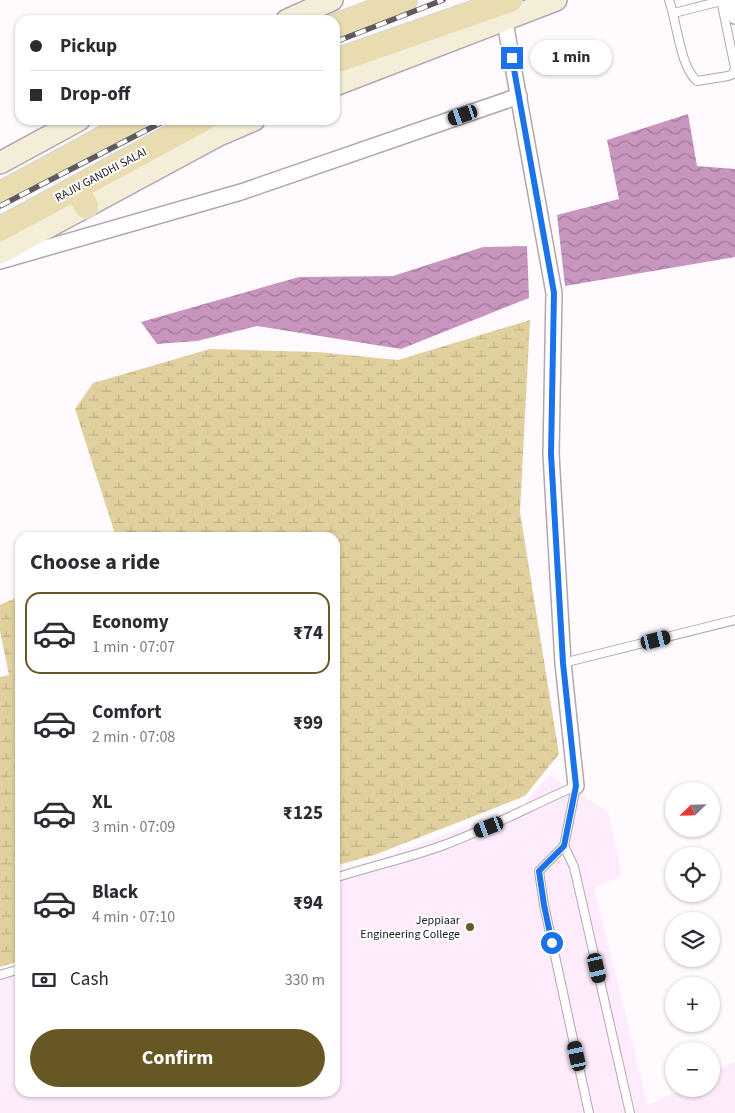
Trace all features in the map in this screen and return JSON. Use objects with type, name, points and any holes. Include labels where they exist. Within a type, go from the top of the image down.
[{"type":"main road","points":[[340,24],[404,0]]},
{"type":"main road","points":[[340,59],[504,6]]},
{"type":"main road","points":[[0,194],[128,125]]},
{"type":"main road","name":"RAJIV GANDHI SALAI","points":[[0,229],[82,197],[194,125]]},
{"type":"street","points":[[298,15],[332,0]]},
{"type":"street","points":[[340,83],[504,6],[556,0]]},
{"type":"street","points":[[724,0],[735,16]]},
{"type":"street","points":[[504,6],[518,96],[554,293],[551,454],[563,663],[576,786]]},
{"type":"street","points":[[0,262],[241,192],[518,96]]},
{"type":"street","points":[[0,163],[70,125]]},
{"type":"street","points":[[0,253],[82,197],[243,125]]},
{"type":"lane","points":[[669,0],[674,13],[685,62],[691,76],[697,81],[733,74],[735,68],[724,0],[674,13]]},
{"type":"lane","points":[[563,663],[735,620]]},
{"type":"lane","points":[[576,786],[564,846],[539,871],[544,905],[590,1113]]},
{"type":"lane","points":[[340,876],[443,845],[489,827],[530,806],[576,786]]},
{"type":"lane","points":[[564,846],[574,867],[630,1113]]},
{"type":"lane","points":[[0,975],[15,970]]},
{"type":"shaded area","name":"Jeppiaar Engineering College","points":[[549,775],[608,812],[622,875],[594,888],[648,1106],[666,1097],[720,1097],[720,1070],[735,1062],[735,1113],[0,1113],[0,973],[15,968],[15,1097],[340,1097],[340,871],[381,859],[524,804]]},
{"type":"green space","points":[[530,320],[520,512],[559,754],[525,796],[377,854],[340,865],[340,532],[114,532],[75,409],[93,383],[210,349],[317,352],[398,360]]},
{"type":"green space","points":[[15,598],[15,962],[0,967],[0,677],[9,675],[0,631],[0,605]]},
{"type":"water","points":[[688,114],[697,166],[735,169],[735,257],[565,286],[557,215],[619,199],[607,140]]},
{"type":"water","points":[[527,246],[529,298],[401,349],[257,326],[197,341],[157,344],[141,322],[299,277],[393,276],[483,247]]},
{"type":"railway","points":[[340,40],[443,0]]},
{"type":"railway","points":[[0,206],[156,125]]},
{"type":"place","name":"Jeppiaar Engineering College","points":[[470,927]]},
{"type":"route","points":[[512,58],[554,293],[551,454],[563,663],[576,786],[564,846],[539,871],[552,943]]}]
